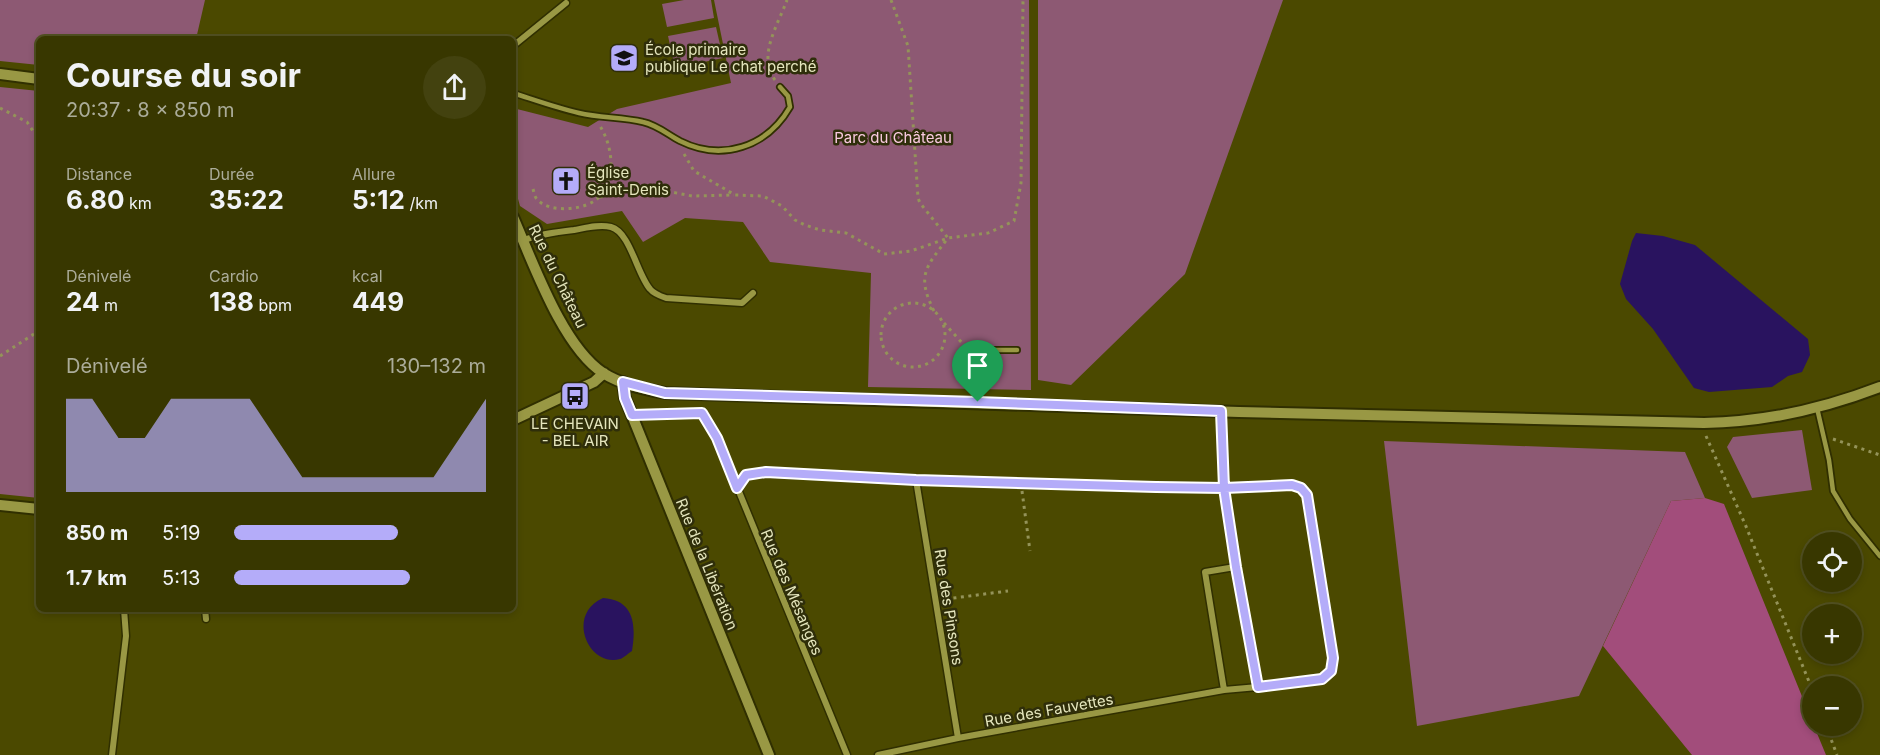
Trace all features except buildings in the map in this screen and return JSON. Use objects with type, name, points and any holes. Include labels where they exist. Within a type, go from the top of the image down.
[{"type":"street","points":[[516,44],[566,3]]},
{"type":"street","points":[[0,74],[36,79]]},
{"type":"street","name":"Rue du Château","points":[[516,223],[553,305],[571,339],[586,357],[604,373],[623,382],[665,393],[1221,411],[1704,423],[1755,420],[1817,408],[1880,387]]},
{"type":"street","points":[[524,240],[581,228],[611,227],[621,234],[650,289],[657,295],[666,298],[742,303],[753,293]]},
{"type":"street","points":[[516,419],[594,382],[604,373]]},
{"type":"street","name":"Rue de la Libération","points":[[623,382],[625,398],[769,755]]},
{"type":"street","points":[[1221,411],[1224,488],[1258,687]]},
{"type":"street","name":"Rue des Mésanges","points":[[717,438],[847,755]]},
{"type":"street","points":[[737,488],[746,475],[766,472],[916,480],[1224,488]]},
{"type":"street","name":"Rue des Pinsons","points":[[916,480],[958,738]]},
{"type":"street","name":"Rue des Fauvettes","points":[[878,755],[958,738],[1224,690],[1322,679],[1331,671],[1333,658],[1307,495],[1301,488],[1292,485],[1224,488]]},
{"type":"street","points":[[0,505],[36,509]]},
{"type":"street","points":[[1224,690],[1205,572],[1236,567]]},
{"type":"street","points":[[112,755],[126,636],[124,612]]},
{"type":"street","points":[[205,612],[206,619]]},
{"type":"lane","points":[[516,94],[585,114],[643,122],[661,129],[680,141],[704,148],[727,149],[748,146],[764,138],[783,120],[790,107],[788,96],[780,87]]},
{"type":"lane","points":[[978,402],[979,351],[1017,350]]},
{"type":"lane","points":[[1817,408],[1833,491],[1850,519],[1880,556]]},
{"type":"path","points":[[780,87],[769,72],[767,57],[769,44],[786,0]]},
{"type":"path","points":[[891,0],[908,46],[918,198],[920,204],[948,238]]},
{"type":"path","points":[[533,189],[536,198],[546,206],[559,208],[588,206],[599,197],[630,191],[661,190],[692,196],[763,196],[782,206],[795,220],[805,225],[846,234],[884,254],[911,251],[948,238],[988,234],[1014,221],[1021,183],[1023,0]]},
{"type":"path","points":[[0,108],[27,122],[36,136]]},
{"type":"path","points":[[585,114],[598,124],[607,138],[611,151],[610,168],[599,197]]},
{"type":"path","points":[[680,141],[681,149],[694,171],[735,195]]},
{"type":"path","points":[[948,238],[926,267],[924,280],[928,299],[934,311],[964,345],[973,351],[979,351]]},
{"type":"path","points":[[934,311],[918,303],[897,307],[889,314],[883,323],[881,333],[886,354],[894,361],[914,368],[924,366],[940,353],[945,333],[943,322]]},
{"type":"path","points":[[0,356],[36,332]]},
{"type":"path","points":[[632,415],[702,413],[717,438]]},
{"type":"path","points":[[1704,423],[1713,453],[1745,524],[1807,676]]},
{"type":"path","points":[[1823,435],[1880,455]]},
{"type":"path","points":[[1021,483],[1030,551]]},
{"type":"path","points":[[935,601],[1008,591]]},
{"type":"path","points":[[1830,736],[1837,755]]},
{"type":"green space","points":[[0,0],[205,0],[197,36],[36,36],[36,65],[0,61]]},
{"type":"green space","points":[[684,0],[711,0],[714,18],[667,27],[662,4]]},
{"type":"green space","name":"Parc du Château","points":[[714,0],[1029,0],[1031,390],[868,387],[871,273],[770,262],[743,222],[685,218],[643,242],[622,211],[547,224],[520,206],[516,192],[516,109],[588,127],[617,109],[731,83]]},
{"type":"green space","points":[[1038,0],[1283,0],[1185,274],[1071,385],[1038,380]]},
{"type":"green space","points":[[716,27],[723,58],[675,68],[668,36]]},
{"type":"green space","points":[[0,87],[36,91],[36,498],[0,494]]},
{"type":"green space","points":[[1802,430],[1812,490],[1752,498],[1727,447],[1733,437]]},
{"type":"green space","points":[[1384,441],[1685,452],[1705,498],[1671,501],[1579,696],[1417,726]]},
{"type":"shaded area","points":[[1636,233],[1663,236],[1695,245],[1808,339],[1810,355],[1802,372],[1788,376],[1772,387],[1709,392],[1694,388],[1653,329],[1626,299],[1620,284]]},
{"type":"shaded area","points":[[1705,498],[1724,504],[1802,696],[1802,736],[1818,736],[1826,755],[1692,755],[1603,646],[1671,501]]},
{"type":"shaded area","points":[[603,598],[622,604],[631,616],[634,632],[632,651],[620,659],[609,660],[599,656],[591,648],[586,638],[585,616],[592,606]]},
{"type":"place","name":"École primaire publique Le chat perché","points":[[624,58]]},
{"type":"place","name":"Église Saint-Denis","points":[[566,181]]},
{"type":"place","name":"LE CHEVAIN - BEL AIR","points":[[575,396]]},
{"type":"route","points":[[978,402],[665,393],[623,382],[625,398],[632,415],[702,413],[717,438],[737,488],[746,475],[766,472],[916,480],[1224,488],[1292,485],[1301,488],[1307,495],[1333,658],[1331,671],[1322,679],[1258,687],[1224,488],[1221,411],[978,402]]}]
